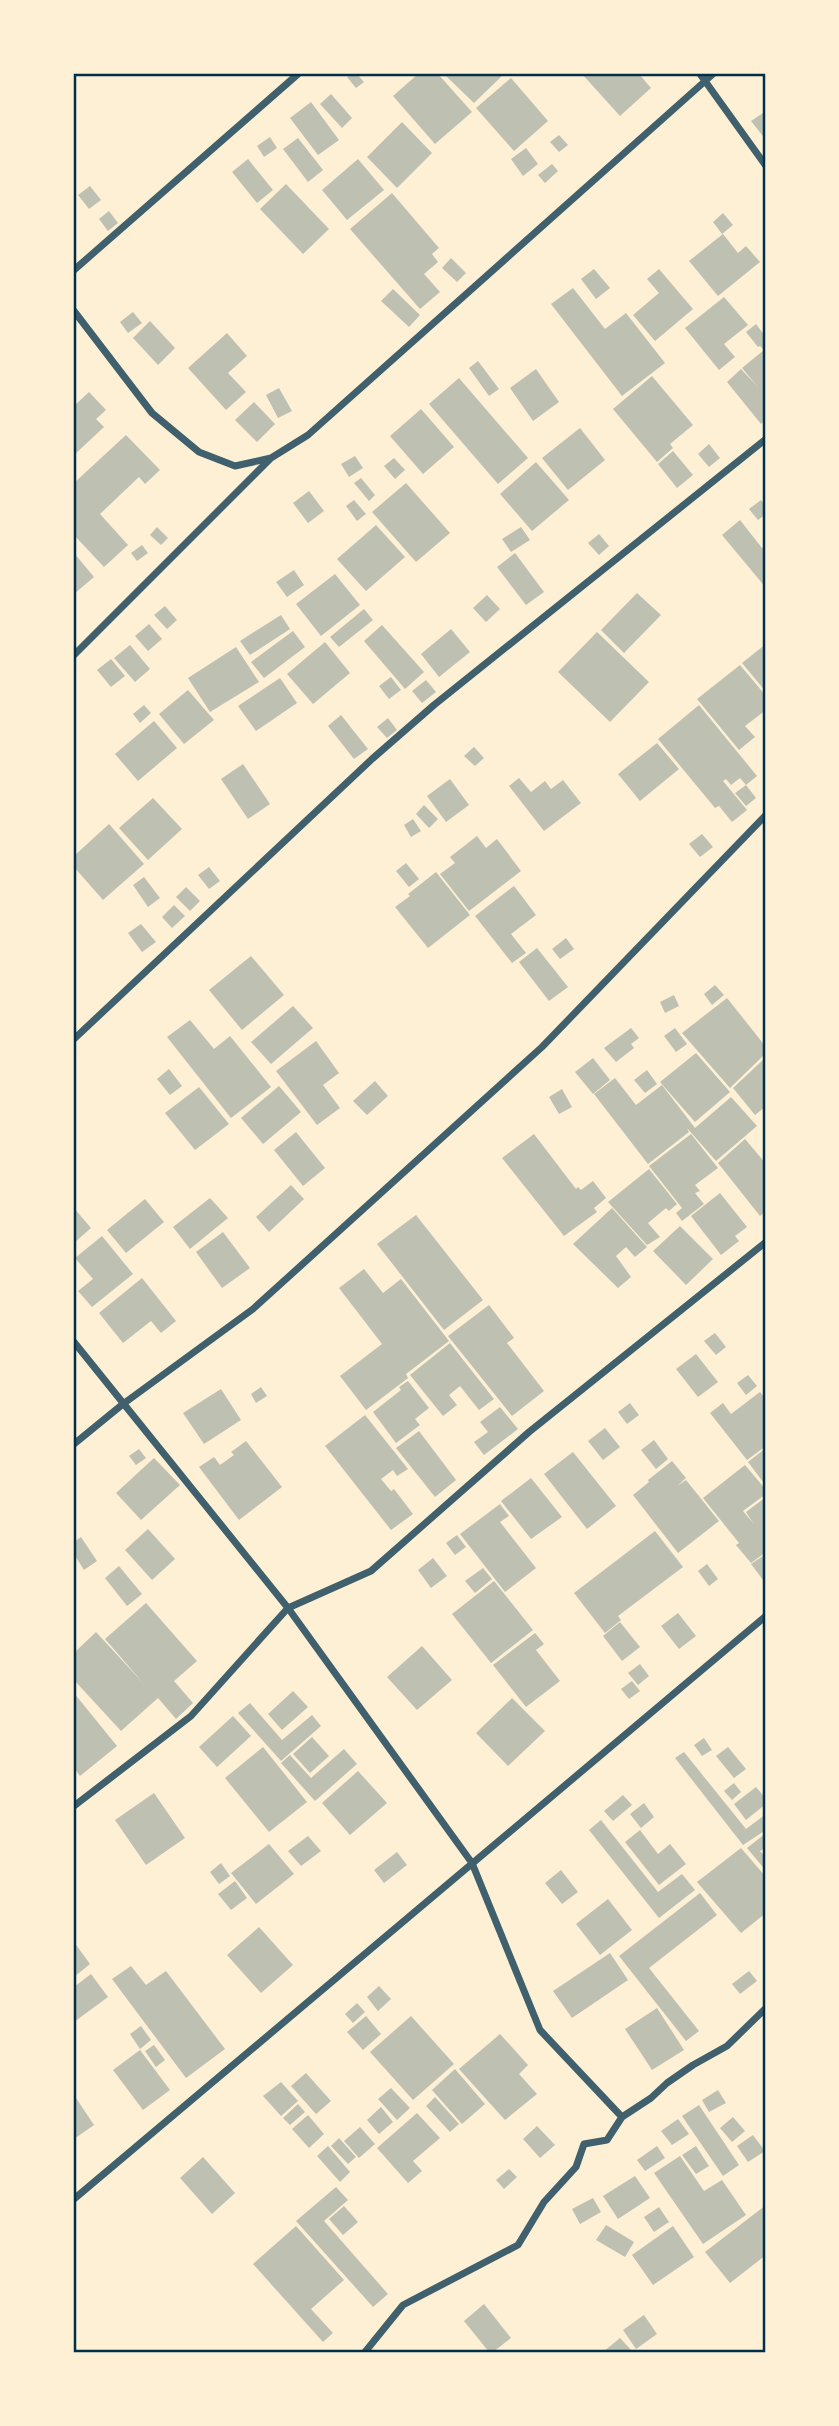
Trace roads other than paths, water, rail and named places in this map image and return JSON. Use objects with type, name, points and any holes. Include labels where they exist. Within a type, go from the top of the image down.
[{"type":"street","points":[[74,271],[299,74]]},
{"type":"street","points":[[74,655],[271,458],[308,435],[702,77],[713,74]]},
{"type":"street","points":[[702,77],[765,166]]},
{"type":"street","points":[[74,311],[152,413],[199,452],[235,466],[271,458]]},
{"type":"street","points":[[74,1038],[372,759],[434,705],[765,439]]},
{"type":"street","points":[[74,1444],[123,1404],[253,1308],[542,1047],[765,815]]},
{"type":"street","points":[[74,1805],[191,1716],[288,1608],[371,1571],[529,1432],[765,1242]]},
{"type":"street","points":[[74,1342],[288,1608],[472,1863],[540,2030],[622,2117]]},
{"type":"street","points":[[74,2199],[765,1616]]},
{"type":"street","points":[[365,2353],[403,2305],[519,2245],[544,2202],[576,2167],[584,2144],[607,2140],[622,2117],[693,2065],[727,2046],[765,2008]]}]
